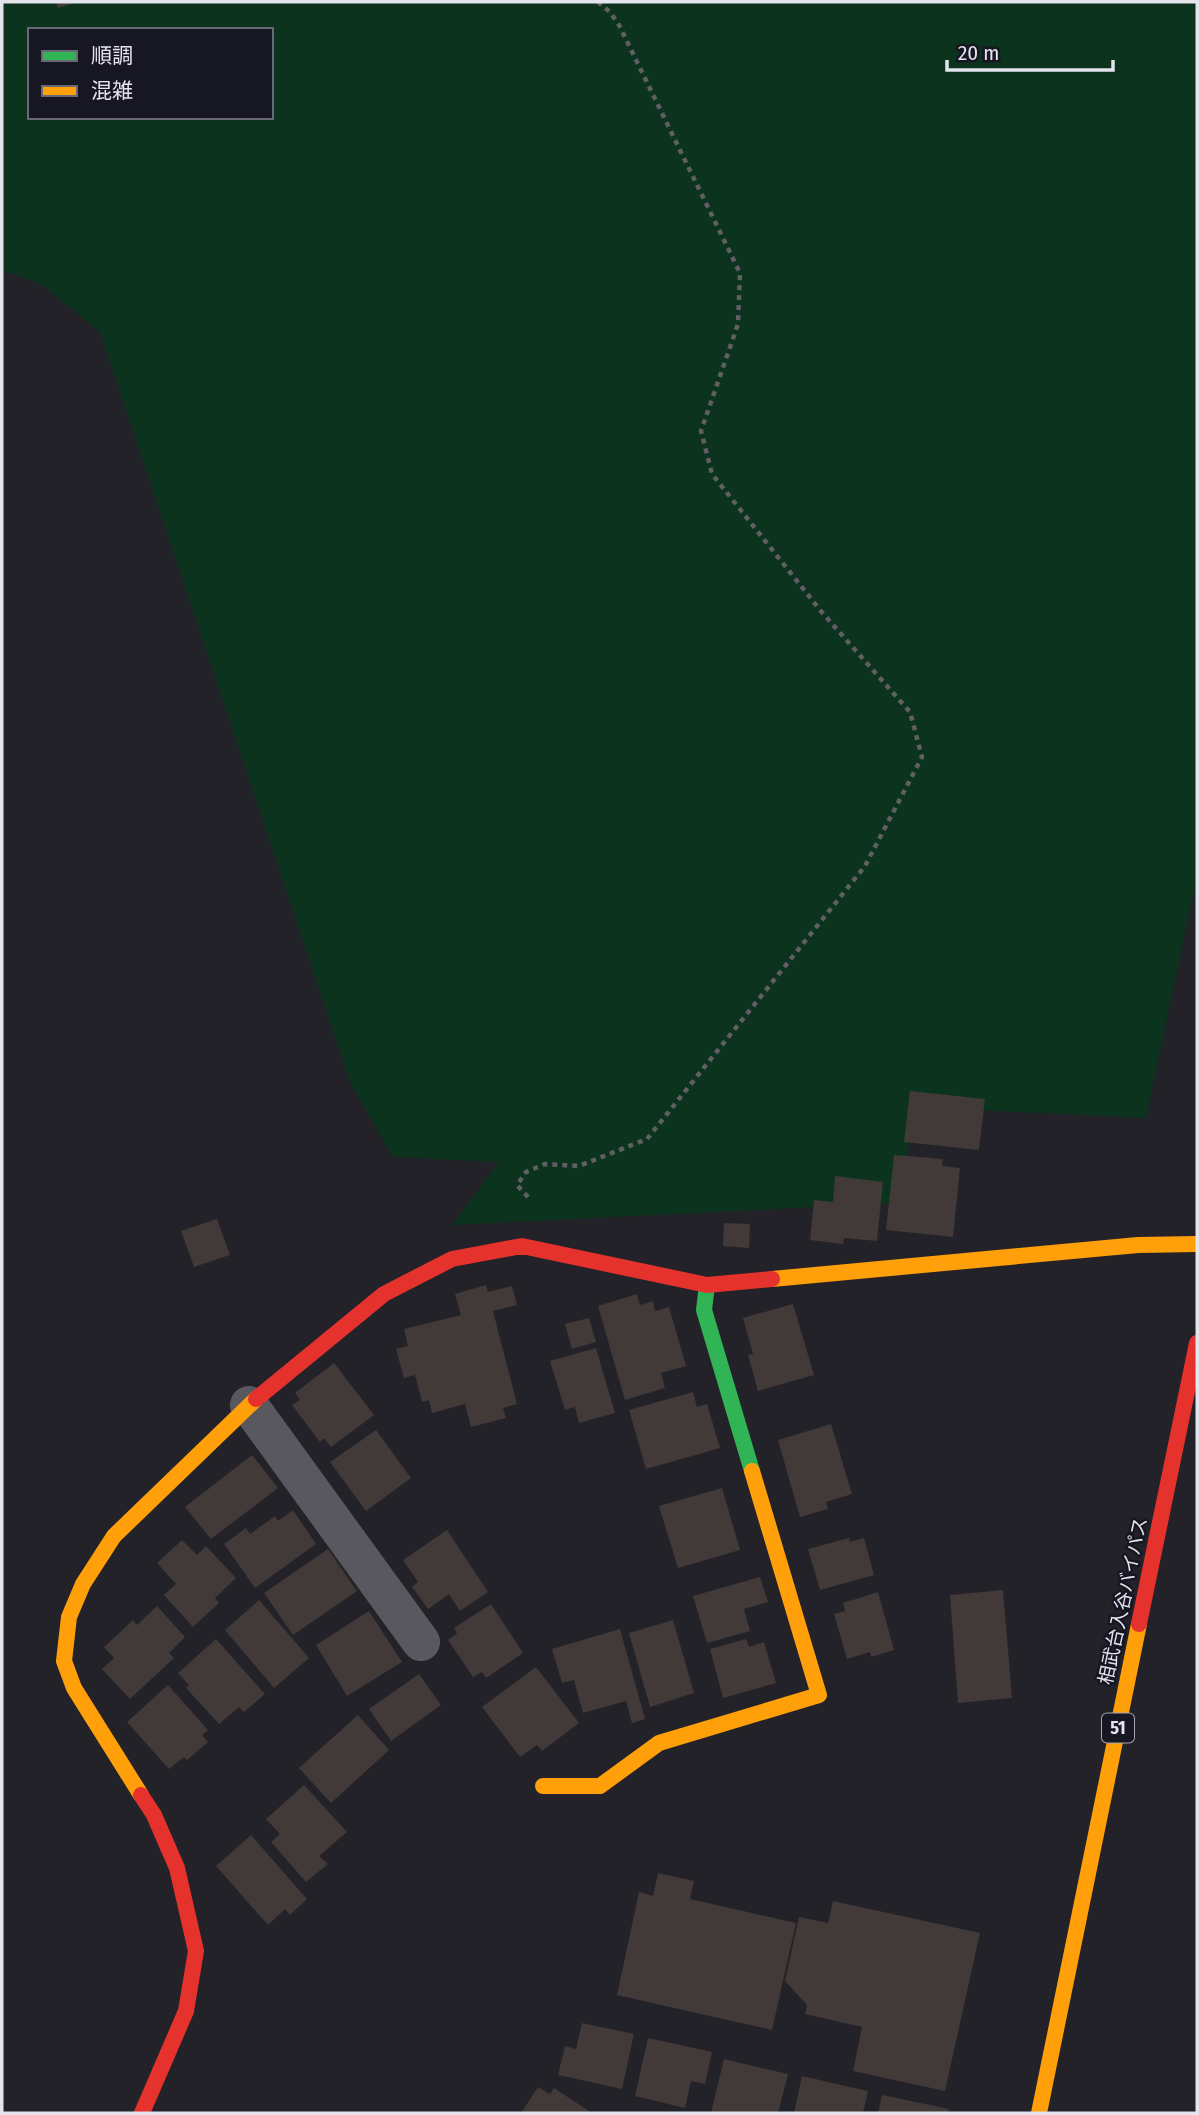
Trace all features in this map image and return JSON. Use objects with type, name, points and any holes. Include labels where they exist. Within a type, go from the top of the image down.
[{"type":"street","points":[[142,2113],[186,2011],[196,1951],[177,1868],[154,1815],[74,1688],[64,1661],[69,1617],[83,1584],[114,1536],[249,1405],[384,1294],[453,1259],[522,1246],[707,1284],[1138,1245],[1197,1244]]},
{"type":"street","points":[[543,1786],[600,1786],[659,1743],[820,1695],[704,1310],[707,1284]]},
{"type":"street","name":"相武台入谷バイパス","points":[[1039,2113],[1197,1343]]},
{"type":"street","points":[[249,1405],[421,1642]]},
{"type":"path","points":[[531,1200],[517,1185],[526,1172],[545,1164],[579,1166],[647,1139],[865,866],[922,757],[910,712],[820,610],[712,474],[701,431],[738,324],[740,273],[618,25],[610,12],[598,2]]},
{"type":"green space","points":[[2,2],[1197,2],[1197,876],[1146,1118],[914,1107],[901,1203],[452,1225],[499,1162],[393,1157],[350,1082],[100,332],[41,284],[2,270]]},
{"type":"building","points":[[56,2],[78,2],[58,8]]},
{"type":"building","points":[[910,1091],[985,1099],[979,1150],[904,1142]]},
{"type":"building","points":[[894,1155],[943,1159],[942,1166],[960,1168],[953,1237],[886,1230]]},
{"type":"building","points":[[835,1176],[883,1182],[877,1241],[844,1238],[843,1244],[810,1240],[814,1200],[833,1202]]},
{"type":"building","points":[[217,1219],[230,1255],[194,1267],[181,1231]]},
{"type":"building","points":[[724,1223],[750,1224],[749,1248],[723,1246]]},
{"type":"building","points":[[486,1285],[488,1292],[512,1286],[517,1305],[493,1311],[517,1404],[503,1408],[506,1418],[471,1427],[465,1404],[432,1413],[429,1400],[422,1402],[415,1375],[404,1378],[396,1349],[408,1346],[404,1329],[461,1315],[455,1294]]},
{"type":"building","points":[[637,1294],[640,1305],[653,1301],[655,1311],[669,1307],[686,1366],[661,1373],[665,1388],[625,1400],[598,1306]]},
{"type":"building","points":[[793,1304],[814,1375],[758,1391],[748,1355],[753,1354],[743,1318]]},
{"type":"building","points":[[589,1318],[596,1342],[572,1349],[565,1324]]},
{"type":"building","points":[[596,1348],[615,1413],[579,1423],[575,1407],[565,1410],[550,1361]]},
{"type":"building","points":[[334,1363],[374,1415],[331,1447],[324,1438],[320,1442],[292,1405],[300,1400],[295,1393]]},
{"type":"building","points":[[693,1392],[697,1407],[707,1404],[720,1448],[646,1469],[629,1410]]},
{"type":"building","points":[[831,1424],[852,1494],[826,1502],[828,1509],[800,1517],[778,1440]]},
{"type":"building","points":[[376,1430],[411,1478],[366,1511],[330,1462]]},
{"type":"building","points":[[252,1455],[278,1488],[211,1539],[185,1507]]},
{"type":"building","points":[[722,1488],[740,1550],[678,1568],[659,1506]]},
{"type":"building","points":[[293,1510],[316,1544],[255,1588],[224,1544],[246,1528],[250,1534],[275,1516],[278,1521]]},
{"type":"building","points":[[447,1530],[488,1592],[460,1611],[449,1594],[428,1609],[412,1587],[418,1582],[403,1560]]},
{"type":"building","points":[[849,1538],[850,1542],[864,1538],[874,1575],[820,1590],[808,1549]]},
{"type":"building","points":[[182,1540],[197,1555],[206,1546],[236,1578],[215,1598],[219,1603],[193,1627],[164,1595],[176,1584],[157,1563]]},
{"type":"building","points":[[328,1549],[357,1591],[293,1635],[264,1593]]},
{"type":"building","points":[[760,1577],[768,1602],[744,1609],[750,1631],[707,1643],[693,1596]]},
{"type":"building","points":[[1003,1590],[1012,1698],[958,1703],[950,1595]]},
{"type":"building","points":[[878,1592],[894,1650],[871,1657],[870,1652],[847,1659],[834,1614],[845,1611],[843,1603]]},
{"type":"building","points":[[259,1600],[309,1658],[274,1688],[225,1630]]},
{"type":"building","points":[[491,1604],[523,1653],[486,1678],[482,1672],[473,1677],[448,1640],[457,1633],[454,1628]]},
{"type":"building","points":[[157,1606],[185,1637],[169,1653],[174,1658],[130,1699],[102,1669],[114,1658],[104,1647],[133,1620],[137,1625]]},
{"type":"building","points":[[369,1611],[402,1662],[347,1696],[316,1645]]},
{"type":"building","points":[[673,1620],[694,1693],[650,1707],[629,1633]]},
{"type":"building","points":[[620,1629],[645,1719],[632,1723],[626,1701],[583,1713],[574,1680],[562,1683],[552,1649]]},
{"type":"building","points":[[216,1639],[265,1694],[244,1712],[239,1707],[219,1724],[186,1688],[189,1685],[178,1673]]},
{"type":"building","points":[[746,1639],[749,1647],[764,1642],[776,1683],[723,1698],[710,1649]]},
{"type":"building","points":[[536,1667],[579,1723],[542,1751],[537,1745],[520,1757],[482,1707]]},
{"type":"building","points":[[419,1674],[441,1705],[391,1741],[369,1709]]},
{"type":"building","points":[[168,1685],[208,1730],[202,1735],[208,1742],[187,1760],[184,1757],[169,1769],[127,1722]]},
{"type":"building","points":[[358,1715],[389,1750],[331,1803],[299,1768]]},
{"type":"building","points":[[304,1785],[347,1832],[319,1856],[328,1864],[306,1882],[271,1842],[280,1834],[266,1819]]},
{"type":"building","points":[[251,1835],[307,1899],[290,1915],[285,1909],[268,1925],[216,1866]]},
{"type":"building","points":[[658,1873],[694,1881],[690,1899],[796,1923],[772,2030],[617,1995],[639,1892],[653,1896]]},
{"type":"building","points":[[833,1901],[980,1933],[945,2091],[853,2071],[862,2027],[805,2014],[807,2005],[785,1981],[799,1917],[828,1923]]},
{"type":"building","points":[[582,2023],[634,2034],[622,2089],[558,2075],[565,2046],[576,2049]]},
{"type":"building","points":[[648,2038],[712,2052],[705,2084],[691,2081],[685,2108],[635,2096]]},
{"type":"building","points":[[724,2059],[788,2074],[778,2113],[711,2113]]},
{"type":"building","points":[[802,2076],[868,2091],[863,2113],[794,2113]]},
{"type":"building","points":[[538,2087],[550,2094],[554,2088],[592,2113],[521,2113]]},
{"type":"building","points":[[882,2095],[949,2109],[948,2113],[878,2113]]},
{"type":"traffic: fast","points":[[707,1285],[704,1310],[752,1471]]},
{"type":"traffic: slow","points":[[772,1279],[1138,1245],[1197,1244]]},
{"type":"traffic: slow","points":[[141,1795],[74,1688],[64,1661],[69,1617],[83,1584],[114,1536],[256,1399]]},
{"type":"traffic: slow","points":[[543,1786],[600,1786],[659,1743],[819,1695],[752,1471]]},
{"type":"traffic: slow","points":[[1039,2113],[1139,1624]]},
{"type":"traffic: jam","points":[[256,1399],[384,1294],[452,1259],[522,1246],[707,1285],[772,1279]]},
{"type":"traffic: jam","points":[[1139,1624],[1197,1343]]},
{"type":"traffic: jam","points":[[141,1795],[154,1815],[177,1868],[196,1951],[186,2011],[142,2113]]}]
